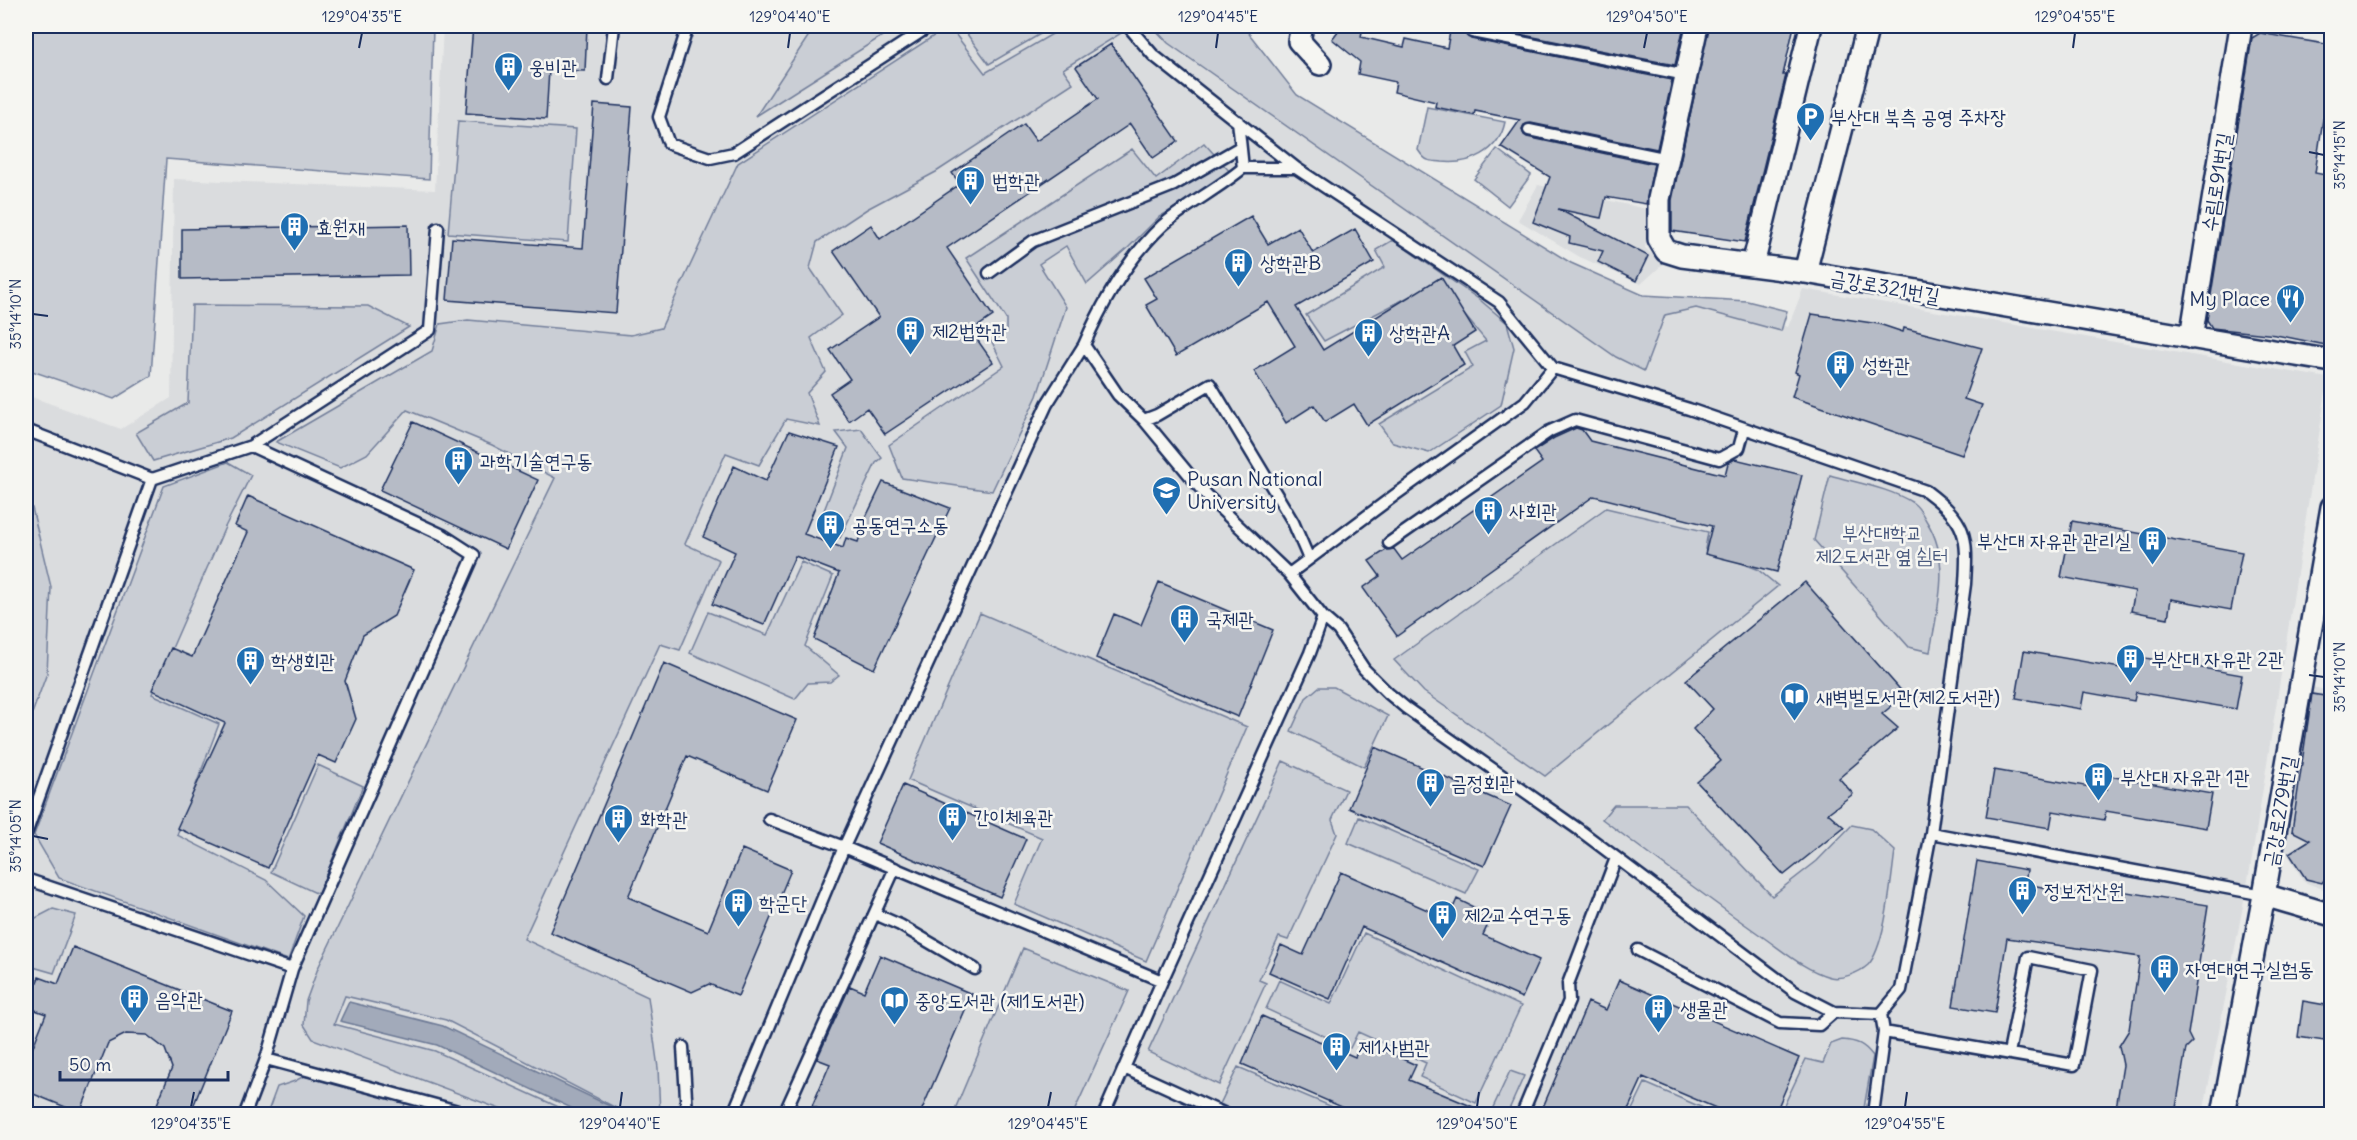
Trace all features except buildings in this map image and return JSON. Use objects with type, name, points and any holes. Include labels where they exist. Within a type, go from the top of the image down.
[{"type":"street","points":[[1302,26],[1299,41],[1320,64]]},
{"type":"street","name":"금강로321번길","points":[[1697,26],[1659,199],[1659,239],[1666,251],[1682,256],[1805,272],[2331,361]]},
{"type":"street","points":[[1753,265],[1811,26]]},
{"type":"street","points":[[1805,272],[1868,26]]},
{"type":"street","name":"수림로91번길","points":[[2191,338],[2241,26]]},
{"type":"street","name":"금강로279번길","points":[[2223,1114],[2264,895],[2331,507]]},
{"type":"street","points":[[2264,895],[2331,915]]},
{"type":"lane","points":[[608,79],[614,26]]},
{"type":"lane","points":[[688,26],[659,117],[669,144],[710,158],[734,153],[930,26]]},
{"type":"lane","points":[[1128,26],[1153,55],[1296,168],[1499,302],[1553,368],[1689,410],[1926,491],[1948,508],[1961,525],[1967,553],[1965,584],[1930,833],[1901,990],[1881,1014],[1884,1032],[1873,1114]]},
{"type":"lane","points":[[1472,32],[1686,75]]},
{"type":"lane","points":[[1238,121],[1243,168]]},
{"type":"lane","points":[[1529,130],[1668,159]]},
{"type":"lane","points":[[988,273],[1033,241],[1174,185],[1240,147]]},
{"type":"lane","points":[[733,1114],[844,847],[1047,404],[1084,345],[1099,309],[1133,258],[1164,225],[1222,186],[1243,168],[1296,168]]},
{"type":"lane","points":[[26,430],[152,479],[251,446],[430,330],[438,228]]},
{"type":"lane","points":[[1084,345],[1118,395],[1144,420],[1206,495],[1289,574],[1323,617],[1338,630],[1364,669],[1406,708],[1578,829],[1795,992],[1834,1012],[1881,1014]]},
{"type":"lane","points":[[1289,574],[1525,402],[1553,368]]},
{"type":"lane","points":[[1144,420],[1157,415],[1210,384],[1293,522],[1309,559]]},
{"type":"lane","points":[[1389,543],[1551,431],[1575,420],[1719,459],[1739,448],[1744,430]]},
{"type":"lane","points":[[245,1114],[266,1059],[292,969],[474,555],[443,535],[251,446]]},
{"type":"lane","points":[[26,834],[152,479]]},
{"type":"lane","points":[[1104,1114],[1310,653],[1323,617]]},
{"type":"lane","points":[[769,819],[895,868],[1162,981]]},
{"type":"lane","points":[[1930,833],[2264,895]]},
{"type":"lane","points":[[1522,1114],[1569,1000],[1568,984],[1616,858]]},
{"type":"lane","points":[[784,1114],[895,868]]},
{"type":"lane","points":[[26,879],[292,969]]},
{"type":"lane","points":[[875,914],[900,925],[975,969]]},
{"type":"lane","points":[[1638,950],[1780,1023],[1819,1025],[1834,1012]]},
{"type":"lane","points":[[1884,1032],[2074,1065],[2092,970],[2028,957],[2009,1053]]},
{"type":"lane","points":[[683,1047],[687,1114]]},
{"type":"lane","points":[[266,1059],[469,1114]]},
{"type":"lane","points":[[1124,1068],[1226,1114]]},
{"type":"shaded area","name":"Pusan National University","points":[[443,26],[1233,26],[1294,100],[1572,274],[1652,311],[1695,306],[1788,327],[1803,289],[2328,378],[2251,864],[2203,1114],[26,1114],[26,395],[121,429],[171,398],[174,179],[435,190]]},
{"type":"shaded area","points":[[1538,185],[1651,210],[1645,248],[1663,264],[1641,284],[1580,257],[1518,220]]},
{"type":"shaded area","points":[[2307,686],[2331,691],[2331,892],[2304,882],[2283,846]]},
{"type":"green space","points":[[26,26],[433,26],[429,179],[166,159],[151,376],[114,399],[26,369]]},
{"type":"green space","points":[[815,26],[898,26],[756,116]]},
{"type":"green space","points":[[949,26],[985,73],[1066,26],[1115,26],[1123,32],[1063,69],[1073,83],[936,172],[867,209],[817,242],[810,268],[842,315],[811,338],[826,372],[807,393],[820,426],[786,419],[759,465],[726,453],[685,544],[719,560],[680,650],[660,644],[524,939],[648,997],[658,1068],[660,1114],[620,1114],[622,1111],[446,1020],[345,996],[334,1024],[435,1051],[574,1114],[513,1114],[313,1039],[304,1025],[306,1001],[318,968],[555,478],[492,445],[407,410],[367,454],[340,468],[276,442],[432,351],[440,324],[468,320],[631,335],[661,328],[738,163]]},
{"type":"green space","points":[[961,26],[1054,26],[989,64]]},
{"type":"green space","points":[[1152,26],[1243,26],[1297,95],[1571,263],[1643,295],[1747,301],[1787,311],[1781,331],[1696,308],[1665,315],[1644,371],[1616,357],[1168,43]]},
{"type":"green space","points":[[1427,107],[1505,122],[1497,141],[1490,149],[1473,159],[1453,162],[1431,161],[1418,150]]},
{"type":"green space","points":[[458,121],[576,129],[568,242],[448,233]]},
{"type":"green space","points":[[1204,143],[1232,174],[1159,217],[1087,284],[1066,246],[1039,264],[1066,307],[1037,396],[992,491],[902,478],[889,445],[1004,366],[992,342],[1006,333],[1006,319],[966,258],[1132,149],[1156,179]]},
{"type":"green space","points":[[1497,149],[1531,175],[1508,206],[1474,179]]},
{"type":"green space","points":[[1393,240],[1480,300],[1507,323],[1514,348],[1501,405],[1429,453],[1393,443],[1379,424],[1473,367],[1465,352],[1486,341],[1437,282],[1324,341],[1306,315],[1385,267],[1376,250]]},
{"type":"green space","points":[[192,305],[368,306],[409,327],[231,438],[153,461],[136,433],[188,403]]},
{"type":"green space","points":[[861,429],[882,458],[876,463],[840,538],[818,526],[848,448],[836,432]]},
{"type":"green space","points":[[228,462],[251,475],[225,527],[152,694],[219,724],[177,835],[266,880],[304,916],[288,960],[59,878],[34,835],[164,486]]},
{"type":"green space","name":"부산대학교 제2도서관 옆 쉼터","points":[[1830,475],[1894,493],[1913,503],[1924,517],[1935,537],[1941,569],[1939,602],[1930,652],[1909,647],[1814,540]]},
{"type":"green space","points":[[26,502],[32,508],[51,587],[47,673],[26,730]]},
{"type":"green space","points":[[1606,508],[1708,532],[1705,549],[1757,569],[1778,586],[1545,776],[1424,692],[1394,660]]},
{"type":"green space","points":[[801,562],[833,576],[805,646],[839,675],[830,682],[808,683],[795,699],[690,653],[708,612],[767,635]]},
{"type":"green space","points":[[980,613],[1247,727],[1146,961],[1014,904],[1042,838],[908,780]]},
{"type":"green space","points":[[1319,687],[1334,687],[1388,716],[1364,767],[1291,731],[1306,698]]},
{"type":"green space","points":[[1283,761],[1346,790],[1332,820],[1337,834],[1288,940],[1279,937],[1259,980],[1266,983],[1219,1085],[1148,1052]]},
{"type":"green space","points":[[318,765],[363,786],[318,894],[271,872]]},
{"type":"green space","points":[[1614,805],[1686,805],[1772,896],[1817,861],[1852,825],[1871,829],[1895,851],[1887,911],[1874,956],[1864,968],[1839,978],[1820,974],[1802,965],[1602,819]]},
{"type":"green space","points":[[1359,817],[1479,869],[1466,894],[1348,843]]},
{"type":"green space","points":[[53,909],[76,915],[54,973],[33,967],[26,985],[26,923]]},
{"type":"green space","points":[[1364,933],[1521,1006],[1476,1103],[1420,1077],[1426,1063],[1358,1032],[1350,1048],[1266,1009],[1279,980],[1331,1004]]},
{"type":"green space","points":[[1023,948],[1129,991],[1073,1114],[953,1114]]},
{"type":"green space","points":[[1842,1040],[1860,1044],[1873,1056],[1863,1114],[1780,1114],[1806,1059],[1823,1063],[1831,1044]]},
{"type":"green space","points":[[1238,1067],[1349,1114],[1242,1114],[1220,1104]]},
{"type":"green space","points":[[1510,1071],[1524,1076],[1507,1114],[1490,1114]]},
{"type":"green space","points":[[304,1076],[405,1102],[403,1114],[267,1114],[277,1087]]},
{"type":"green space","points":[[1645,1083],[1717,1114],[1630,1114]]},
{"type":"water","points":[[349,1002],[443,1026],[616,1109],[612,1114],[584,1114],[437,1045],[340,1021]]},
{"type":"place","name":"웅비관","points":[[508,92]]},
{"type":"place","name":"부산대 북측 공영 주차장","points":[[1810,142]]},
{"type":"place","name":"법학관","points":[[971,206]]},
{"type":"place","name":"효원재","points":[[295,252]]},
{"type":"place","name":"상학관B","points":[[1239,288]]},
{"type":"place","name":"My Place","points":[[2291,324]]},
{"type":"place","name":"제2법학관","points":[[911,356]]},
{"type":"place","name":"상학관A","points":[[1368,358]]},
{"type":"place","name":"성학관","points":[[1841,390]]},
{"type":"place","name":"과학기술연구동","points":[[459,486]]},
{"type":"place","name":"Pusan National University","points":[[1166,516]]},
{"type":"place","name":"사회관","points":[[1488,536]]},
{"type":"place","name":"공동연구소동","points":[[831,550]]},
{"type":"place","name":"부산대 자유관 관리실","points":[[2152,566]]},
{"type":"place","name":"국제관","points":[[1185,644]]},
{"type":"place","name":"부산대 자유관 2관","points":[[2130,684]]},
{"type":"place","name":"학생회관","points":[[250,686]]},
{"type":"place","name":"새벽벌도서관(제2도서관)","points":[[1795,722]]},
{"type":"place","name":"부산대 자유관 1관","points":[[2099,802]]},
{"type":"place","name":"금정회관","points":[[1430,808]]},
{"type":"place","name":"간이체육관","points":[[952,842]]},
{"type":"place","name":"화학관","points":[[619,844]]},
{"type":"place","name":"정보전산원","points":[[2023,916]]},
{"type":"place","name":"학군단","points":[[738,928]]},
{"type":"place","name":"제2교수연구동","points":[[1443,940]]},
{"type":"place","name":"자연대연구실험동","points":[[2164,994]]},
{"type":"place","name":"음악관","points":[[134,1024]]},
{"type":"place","name":"중앙도서관 (제1도서관)","points":[[894,1026]]},
{"type":"place","name":"생물관","points":[[1659,1034]]},
{"type":"place","name":"제1사범관","points":[[1337,1072]]}]
